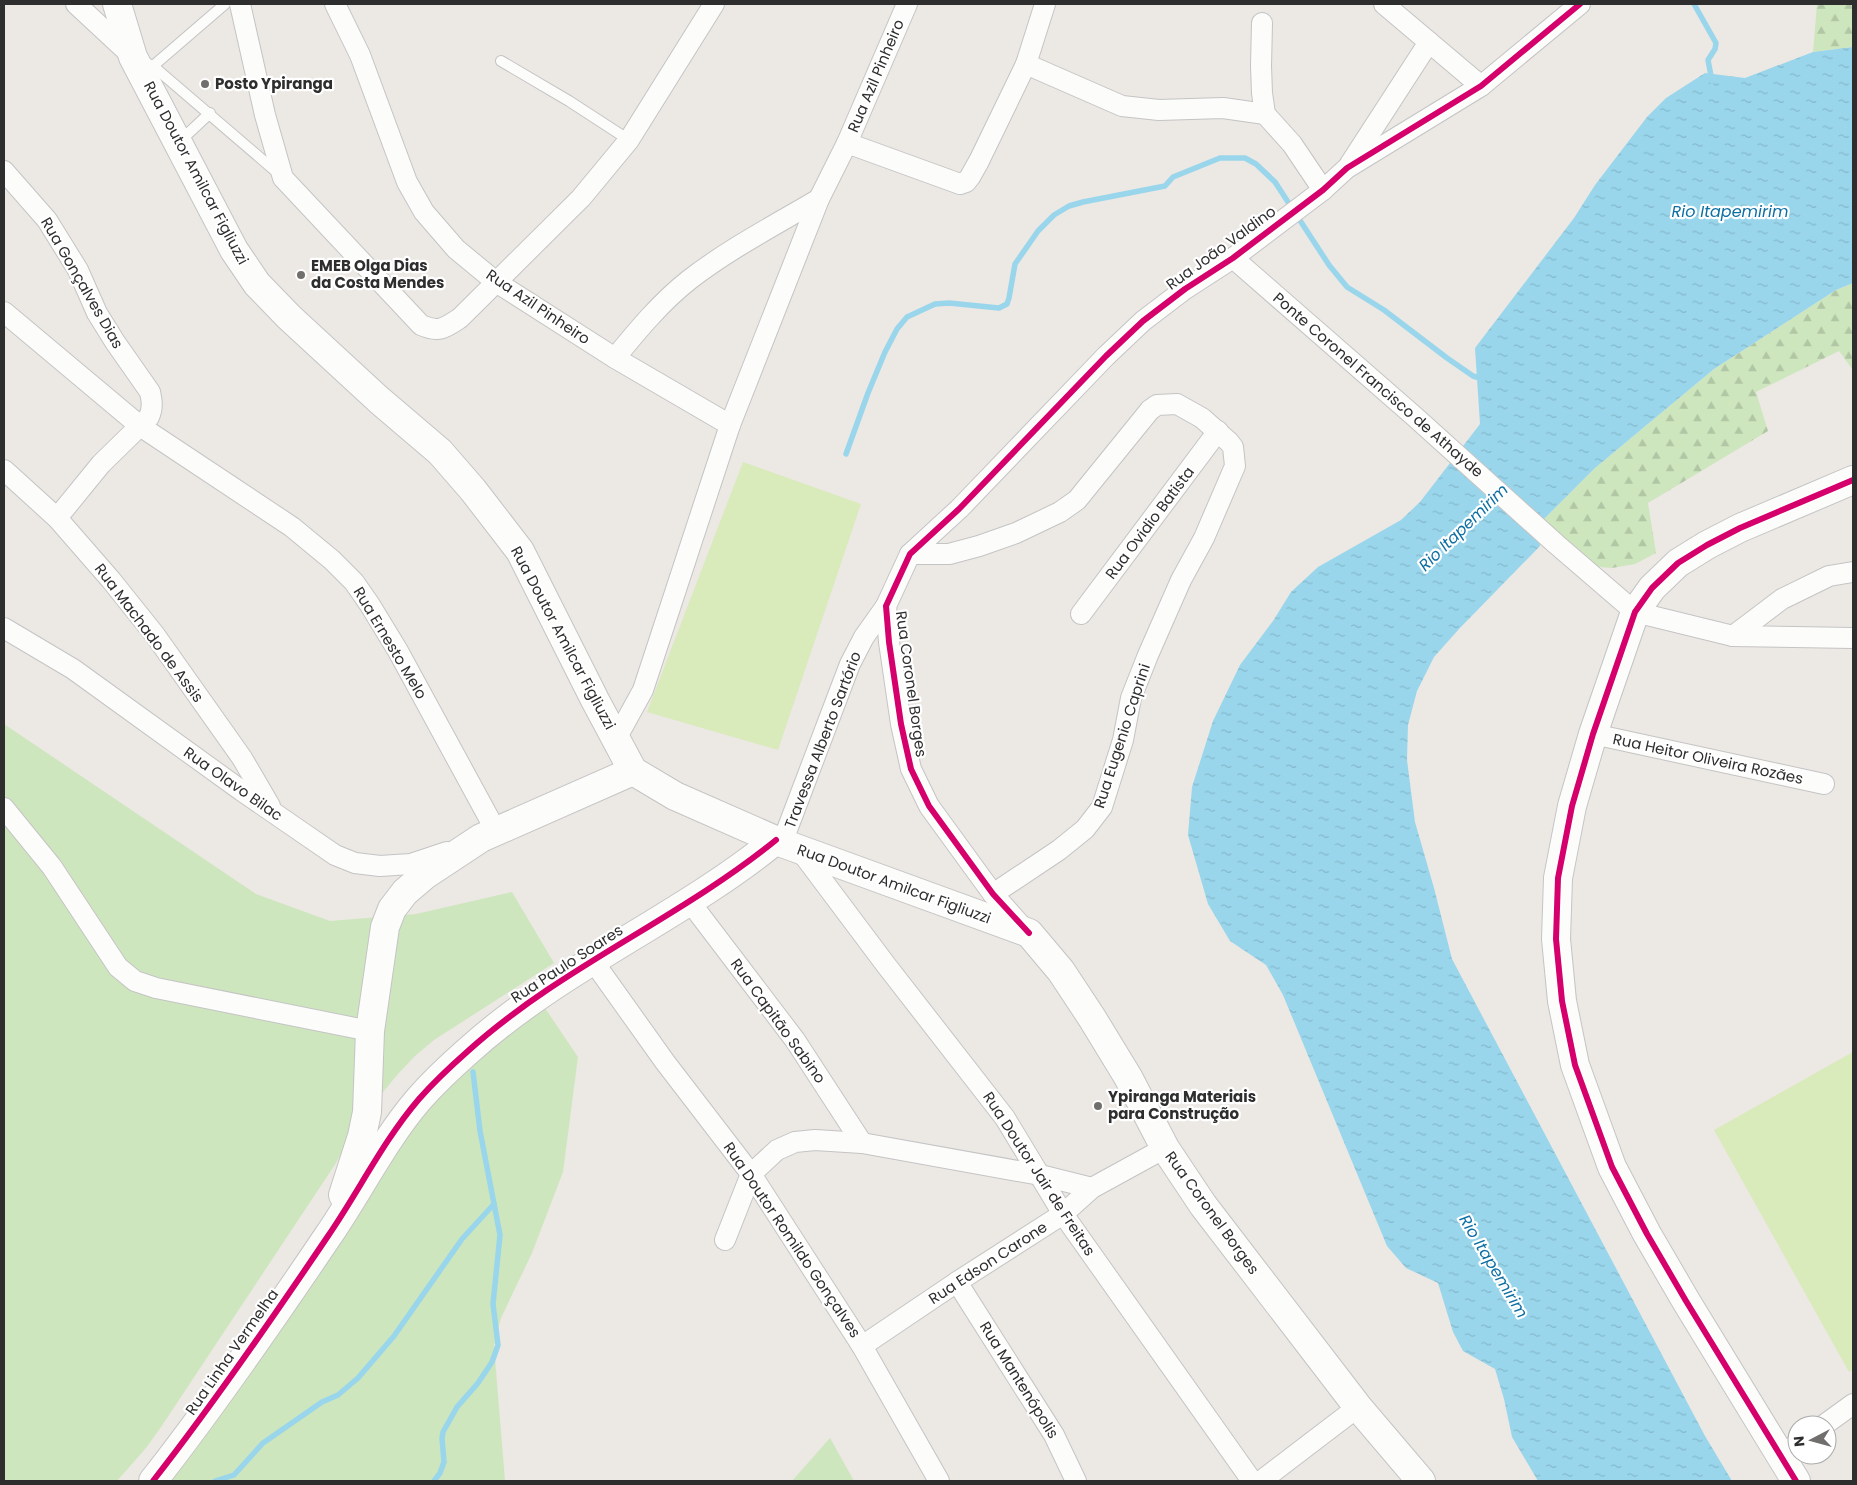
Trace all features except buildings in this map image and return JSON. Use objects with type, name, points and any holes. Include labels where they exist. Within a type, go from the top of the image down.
[{"type":"street","points":[[76,4],[143,61]]},
{"type":"street","name":"Rua Doutor Amilcar Figliuzzi","points":[[117,4],[178,143],[234,250],[257,284],[289,317],[379,400],[440,452],[473,490],[520,551],[633,771],[675,796],[786,844],[1028,933]]},
{"type":"street","points":[[240,4],[283,178],[421,325],[437,330],[446,327],[460,318],[581,198],[629,140],[714,4]]},
{"type":"street","name":"Rua Azil Pinheiro","points":[[336,4],[360,55],[407,182],[424,212],[456,248],[496,282],[614,358],[730,425]]},
{"type":"street","name":"Rua Azil Pinheiro","points":[[616,739],[642,690],[730,425],[818,199],[847,143],[908,4]]},
{"type":"street","points":[[847,143],[960,184],[966,182],[979,161],[1026,64],[1045,4]]},
{"type":"street","points":[[1384,4],[1481,86]]},
{"type":"street","name":"Rua João Valdino","points":[[910,554],[959,509],[1106,356],[1143,321],[1185,288],[1233,258],[1323,190],[1347,168],[1481,86],[1580,4]]},
{"type":"street","points":[[1262,23],[1261,66],[1265,114],[1292,144],[1323,190]]},
{"type":"street","name":"Rua João Valdino","points":[[1347,168],[1429,42]]},
{"type":"street","points":[[1026,64],[1122,106],[1159,110],[1223,108],[1265,114]]},
{"type":"street","name":"Rua Gonçalves Dias","points":[[4,171],[47,220],[78,270],[97,313],[110,335],[150,392],[152,410],[149,417],[101,464],[56,518]]},
{"type":"street","points":[[614,358],[641,327],[687,281],[716,260],[818,199]]},
{"type":"street","name":"Ponte Coronel Francisco de Athayde","points":[[1233,258],[1635,612]]},
{"type":"street","name":"Rua Ernesto Melo","points":[[4,312],[140,426],[292,527],[332,560],[354,582],[398,651],[489,834]]},
{"type":"street","name":"Rua Eugenio Caprini","points":[[910,554],[949,554],[980,546],[1016,533],[1060,512],[1078,500],[1150,410],[1157,405],[1177,404],[1202,418],[1233,447],[1235,466],[1204,538],[1181,580],[1131,698],[1123,740],[1102,807],[1085,829],[1059,850],[993,894]]},
{"type":"street","name":"Rua Ovidio Batista","points":[[1081,614],[1218,431]]},
{"type":"street","name":"Rua Machado de Assis","points":[[4,470],[56,518],[111,580],[155,635],[242,758],[275,813]]},
{"type":"street","points":[[1787,1447],[1686,1301],[1647,1234],[1612,1167],[1575,1064],[1562,1001],[1557,948],[1558,878],[1572,806],[1593,734],[1635,612],[1652,588],[1678,563],[1707,545],[1740,528],[1853,480]]},
{"type":"street","name":"Rua Coronel Borges","points":[[910,554],[886,606],[889,642],[901,724],[910,769],[929,806],[993,894],[1061,971],[1128,1077],[1165,1148],[1203,1205],[1358,1407],[1421,1481]]},
{"type":"street","points":[[1733,636],[1782,599],[1830,576],[1853,572]]},
{"type":"street","name":"Travessa Alberto Sartório","points":[[786,844],[850,664],[864,637],[886,606]]},
{"type":"street","points":[[1635,612],[1733,636],[1853,638]]},
{"type":"street","name":"Rua Olavo Bilac","points":[[4,628],[73,669],[335,855],[355,863],[380,866],[411,864],[489,834],[633,771]]},
{"type":"street","name":"Rua Heitor Oliveira Rozães","points":[[1593,734],[1824,784]]},
{"type":"street","points":[[4,808],[52,867],[118,967],[135,981],[156,988],[370,1031]]},
{"type":"street","name":"Rua Olavo Bilac","points":[[329,1235],[362,1136],[367,1112],[370,1031],[385,927],[392,910],[405,892],[424,875],[489,834]]},
{"type":"street","name":"Rua Paulo Soares","points":[[329,1235],[397,1128],[419,1099],[468,1051],[537,996],[690,902],[747,863],[786,844]]},
{"type":"street","name":"Rua Doutor Jair de Freitas","points":[[786,844],[886,965],[1005,1118],[1063,1214],[1252,1481]]},
{"type":"street","name":"Rua Capitão Sabino","points":[[690,902],[795,1040],[862,1143]]},
{"type":"street","name":"Rua Doutor Romildo Gonçalves","points":[[593,961],[665,1062],[751,1174],[862,1346],[939,1481]]},
{"type":"street","points":[[725,1240],[751,1174],[777,1150],[795,1142],[815,1140],[862,1143],[1040,1175],[1092,1188]]},
{"type":"street","name":"Rua Edson Carone","points":[[862,1346],[1063,1214],[1092,1188],[1165,1148]]},
{"type":"street","name":"Rua Linha Vermelha","points":[[153,1481],[193,1430],[329,1235]]},
{"type":"street","name":"Rua Mantenópolis","points":[[957,1282],[1054,1435],[1076,1481]]},
{"type":"street","points":[[1837,1416],[1853,1404]]},
{"type":"street","points":[[1261,1481],[1358,1407]]},
{"type":"street","points":[[1792,1465],[1796,1481]]},
{"type":"lane","points":[[225,4],[143,61],[210,114],[283,178]]},
{"type":"lane","points":[[501,61],[536,83],[569,100],[629,140]]},
{"type":"lane","points":[[178,143],[210,114]]},
{"type":"green space","points":[[1817,4],[1853,4],[1853,47],[1813,52]]},
{"type":"green space","points":[[1853,283],[1853,370],[1839,351],[1756,392],[1768,431],[1648,503],[1656,553],[1635,564],[1612,568],[1600,567],[1589,564],[1539,524],[1595,468],[1714,369],[1836,290]]},
{"type":"green space","points":[[743,462],[861,504],[778,750],[647,712]]},
{"type":"green space","points":[[4,724],[256,894],[330,921],[416,914],[512,892],[554,963],[434,1040],[398,1074],[367,1111],[336,1163],[161,1427],[146,1448],[117,1481],[4,1481]]},
{"type":"green space","points":[[545,1008],[578,1057],[563,1172],[532,1253],[501,1318],[494,1346],[505,1481],[160,1481],[414,1104]]},
{"type":"green space","points":[[1853,1052],[1853,1369],[1849,1372],[1714,1130]]},
{"type":"green space","points":[[830,1438],[854,1481],[792,1481]]},
{"type":"water","name":"Rio Itapemirim","points":[[1853,47],[1853,283],[1836,290],[1714,369],[1595,468],[1539,524],[1540,546],[1434,657],[1417,691],[1408,725],[1407,760],[1415,822],[1452,959],[1705,1436],[1732,1481],[1538,1481],[1512,1437],[1495,1369],[1463,1351],[1453,1332],[1438,1283],[1406,1268],[1387,1246],[1283,995],[1266,965],[1230,941],[1208,904],[1188,835],[1192,787],[1213,721],[1240,665],[1273,621],[1291,592],[1318,567],[1401,520],[1420,502],[1480,424],[1475,348],[1574,218],[1595,185],[1647,117],[1666,98],[1705,73],[1745,78],[1813,52]]},
{"type":"waterway","points":[[1694,4],[1716,43],[1715,49],[1708,60],[1712,81]]},
{"type":"waterway","points":[[846,454],[885,352],[897,329],[907,317],[935,304],[949,303],[999,308],[1007,304],[1015,264],[1038,231],[1054,215],[1069,206],[1083,202],[1165,186],[1173,177],[1220,158],[1245,158],[1256,164],[1275,182],[1329,265],[1347,287],[1384,310],[1473,376],[1483,379]]},
{"type":"waterway","points":[[434,1481],[440,1473],[444,1462],[443,1432],[457,1407],[478,1383],[492,1362],[498,1345],[493,1304],[500,1235],[480,1131],[473,1072]]},
{"type":"waterway","points":[[215,1481],[234,1475],[263,1443],[322,1402],[338,1395],[358,1378],[394,1336],[462,1239],[494,1204]]},
{"type":"cycle path","points":[[1029,933],[993,894],[929,806],[911,769],[901,724],[889,642],[886,606],[910,554],[959,509],[1106,356],[1143,321],[1185,289],[1233,258],[1323,190],[1347,168],[1481,86],[1580,4]]},
{"type":"cycle path","points":[[1796,1481],[1686,1301],[1647,1234],[1612,1167],[1575,1065],[1562,1001],[1556,939],[1558,878],[1572,806],[1593,734],[1635,612],[1652,588],[1678,563],[1707,545],[1740,528],[1853,480]]},
{"type":"cycle path","points":[[153,1481],[243,1360],[339,1219],[394,1132],[430,1087],[468,1051],[504,1021],[581,968],[700,894],[776,840]]},
{"type":"place","name":"Posto Ypiranga","points":[[205,84]]},
{"type":"place","name":"EMEB Olga Dias da Costa Mendes","points":[[301,275]]},
{"type":"place","name":"Ypiranga Materiais para Construção","points":[[1098,1106]]}]
